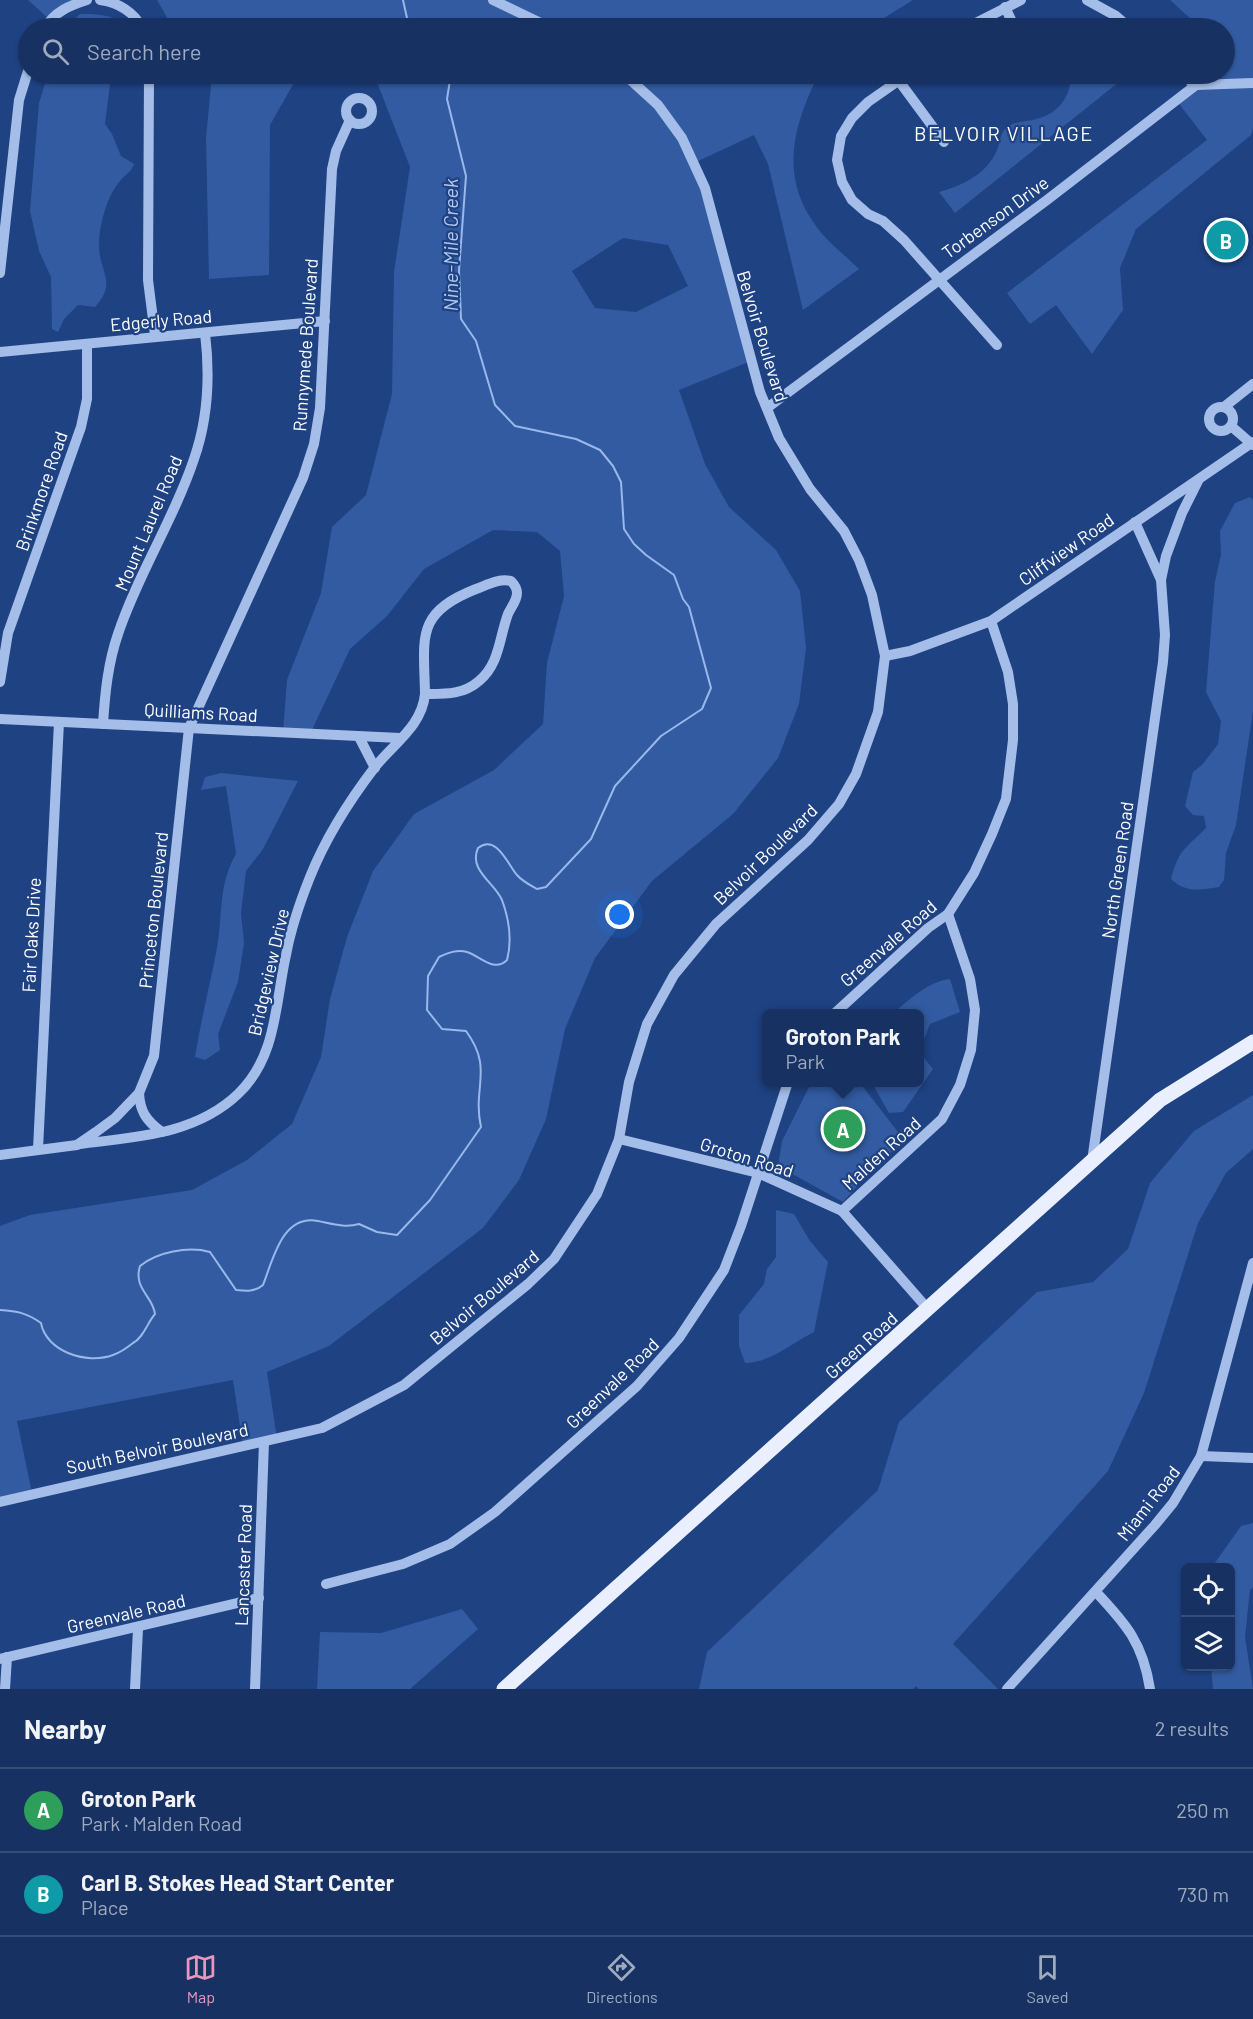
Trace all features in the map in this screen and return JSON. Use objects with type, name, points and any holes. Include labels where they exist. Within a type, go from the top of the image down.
[{"type":"main road","name":"Green Road","points":[[504,1689],[914,1324],[927,1308],[1160,1100],[1253,1042]]},
{"type":"street","points":[[53,18],[70,5],[87,0]]},
{"type":"street","points":[[100,0],[123,7],[134,18]]},
{"type":"street","points":[[493,0],[530,18]]},
{"type":"street","points":[[985,18],[1021,0]]},
{"type":"street","points":[[1087,0],[1118,18]]},
{"type":"street","points":[[1005,7],[1010,18]]},
{"type":"street","points":[[1235,84],[1253,83]]},
{"type":"street","points":[[0,273],[19,100],[24,84]]},
{"type":"street","points":[[149,84],[148,280],[155,335]]},
{"type":"street","name":"Belvoir Boulevard","points":[[322,1428],[404,1385],[554,1259],[581,1222],[597,1194],[619,1139],[629,1082],[647,1024],[674,975],[716,924],[808,840],[839,804],[856,774],[879,712],[885,656],[872,595],[859,560],[844,531],[810,489],[785,448],[760,392],[705,188],[682,138],[658,105],[635,84]]},
{"type":"street","points":[[895,84],[868,102],[852,118],[842,136],[837,160],[842,183],[852,200],[868,214],[883,221],[904,240],[998,345]]},
{"type":"street","points":[[901,84],[944,142]]},
{"type":"street","points":[[1196,85],[1224,84]]},
{"type":"street","name":"Torbenson Drive","points":[[767,408],[1047,200],[1196,85]]},
{"type":"street","name":"Runnymede Boulevard","points":[[189,729],[303,478],[314,444],[320,408],[332,169],[336,151],[350,120]]},
{"type":"street","name":"Edgerly Road","points":[[0,352],[155,335],[205,333],[325,321]]},
{"type":"street","name":"Mount Laurel Road","points":[[103,723],[108,672],[118,633],[194,459],[202,426],[208,375],[205,333]]},
{"type":"street","name":"Brinkmore Road","points":[[0,682],[8,633],[81,427],[87,399],[87,344]]},
{"type":"street","points":[[1232,426],[1221,432],[1210,426],[1209,418],[1212,411],[1224,407],[1253,384]]},
{"type":"street","points":[[1224,407],[1232,415],[1232,426]]},
{"type":"street","points":[[1232,426],[1253,443]]},
{"type":"street","name":"Cliffview Road","points":[[885,656],[910,651],[991,621],[1253,443]]},
{"type":"street","name":"North Green Road","points":[[1092,1163],[1163,662],[1165,635],[1161,580],[1166,556],[1182,513],[1198,481]]},
{"type":"street","name":"North Green Road","points":[[1135,522],[1161,580]]},
{"type":"street","points":[[496,581],[511,581],[516,585],[517,597],[507,616],[495,661],[487,673],[467,689],[448,694],[425,694],[425,631],[433,616],[454,598],[496,581]]},
{"type":"street","name":"Greenvale Road","points":[[839,1009],[928,928],[948,914],[974,873],[1006,799],[1013,740],[1013,704],[1008,672],[991,621]]},
{"type":"street","name":"Bridgeview Drive","points":[[77,1144],[162,1132],[189,1125],[225,1105],[251,1079],[263,1060],[271,1040],[289,939],[310,877],[345,809],[375,768],[418,719],[425,694]]},
{"type":"street","name":"Quilliams Road","points":[[0,719],[400,738]]},
{"type":"street","name":"Fair Oaks Drive","points":[[38,1149],[59,722]]},
{"type":"street","name":"Princeton Boulevard","points":[[0,1155],[77,1144],[115,1118],[139,1093],[154,1056],[189,729]]},
{"type":"street","points":[[359,736],[375,768]]},
{"type":"street","name":"Malden Road","points":[[842,1211],[942,1119],[960,1085],[971,1050],[975,1010],[970,978],[948,914]]},
{"type":"street","name":"Greenvale Road","points":[[326,1584],[403,1564],[450,1544],[495,1512],[637,1386],[680,1338],[724,1270],[741,1226],[787,1087]]},
{"type":"street","points":[[139,1093],[139,1105],[144,1117],[162,1132]]},
{"type":"street","name":"Groton Road","points":[[619,1139],[758,1173],[842,1211],[927,1308]]},
{"type":"street","name":"Miami Road","points":[[1007,1689],[1096,1592],[1173,1503],[1201,1456],[1253,1263]]},
{"type":"street","name":"South Belvoir Boulevard","points":[[0,1502],[322,1428]]},
{"type":"street","name":"Lancaster Road","points":[[255,1689],[264,1442]]},
{"type":"street","points":[[1201,1456],[1253,1458]]},
{"type":"street","points":[[1096,1592],[1128,1627],[1142,1655],[1150,1689]]},
{"type":"street","name":"Greenvale Road","points":[[3,1658],[138,1629],[259,1598]]},
{"type":"street","points":[[135,1689],[138,1629]]},
{"type":"street","points":[[3,1658],[5,1689]]},
{"type":"shaded area","points":[[28,0],[87,0],[54,18],[48,18]]},
{"type":"shaded area","points":[[157,0],[913,0],[884,18],[167,18]]},
{"type":"shaded area","points":[[1170,0],[1253,0],[1253,128],[1251,135],[1136,229],[1120,268],[1123,310],[1092,354],[1056,305],[1030,324],[1007,293],[1207,140],[1176,100],[1196,85],[1235,84],[1235,18],[1190,18]]},
{"type":"shaded area","points":[[80,14],[113,18],[76,18]]},
{"type":"shaded area","points":[[45,84],[110,84],[105,124],[121,156],[134,164],[115,187],[103,218],[99,252],[106,282],[102,298],[95,307],[78,305],[64,319],[58,332],[52,329],[51,277],[39,251],[30,211],[39,103]]},
{"type":"shaded area","points":[[211,84],[293,84],[270,125],[269,275],[209,279],[206,138]]},
{"type":"shaded area","points":[[377,84],[814,84],[802,112],[797,131],[794,169],[797,188],[804,207],[820,232],[859,269],[803,310],[768,164],[754,135],[694,163],[751,361],[679,390],[705,464],[729,507],[776,550],[800,591],[806,648],[799,704],[778,758],[733,814],[652,881],[595,958],[565,1029],[546,1119],[519,1180],[483,1228],[329,1346],[267,1372],[277,1439],[243,1446],[233,1380],[17,1421],[32,1493],[0,1502],[0,1226],[30,1215],[192,1190],[247,1160],[292,1124],[321,1057],[330,999],[347,937],[373,871],[414,814],[494,770],[543,724],[547,663],[564,596],[560,551],[537,532],[493,530],[424,569],[387,616],[350,649],[310,734],[283,733],[287,680],[321,593],[332,527],[366,495],[392,394],[394,272],[410,167]],"holes":[[[623,238],[668,245],[688,286],[636,312],[595,308],[572,271]]]},
{"type":"shaded area","points":[[1070,84],[1116,84],[955,213],[939,192],[973,178],[992,159],[1005,129],[1015,123],[1036,119],[1053,112],[1068,92]]},
{"type":"shaded area","points":[[1250,497],[1253,500],[1253,711],[1236,825],[1226,853],[1224,880],[1219,887],[1193,889],[1182,887],[1171,879],[1180,855],[1206,828],[1204,816],[1193,815],[1185,806],[1193,772],[1203,764],[1218,744],[1221,721],[1206,692],[1215,581],[1221,555],[1220,531],[1235,503]]},
{"type":"shaded area","points":[[221,773],[298,781],[263,849],[246,871],[241,913],[244,943],[238,982],[218,1034],[220,1050],[205,1060],[195,1057],[217,948],[226,877],[236,854],[226,786],[201,790],[205,777]]},
{"type":"shaded area","points":[[950,979],[960,1012],[930,1024],[924,1040],[924,1009],[899,1009],[928,987]]},
{"type":"shaded area","points":[[924,1058],[933,1069],[924,1082]]},
{"type":"shaded area","points":[[809,1087],[863,1087],[905,1141],[876,1165],[843,1202],[778,1166],[782,1141]]},
{"type":"shaded area","points":[[874,1087],[920,1087],[903,1112],[889,1113]]},
{"type":"shaded area","points":[[1253,1095],[1253,1149],[1226,1173],[1198,1223],[1144,1393],[1108,1471],[953,1644],[998,1689],[919,1689],[916,1686],[913,1689],[699,1689],[707,1652],[878,1490],[899,1422],[1037,1292],[1093,1282],[1128,1249],[1150,1183],[1194,1131]]},
{"type":"shaded area","points":[[776,1210],[794,1214],[810,1241],[828,1262],[814,1332],[772,1356],[745,1363],[739,1346],[739,1315],[764,1284],[767,1269],[776,1257]]},
{"type":"shaded area","points":[[1253,1523],[1253,1587],[1250,1590],[1245,1637],[1253,1689],[1213,1689],[1211,1671],[1235,1671],[1235,1563],[1215,1563],[1241,1526]]},
{"type":"shaded area","points":[[462,1609],[478,1629],[410,1689],[317,1689],[320,1632],[381,1633]]},
{"type":"waterway","name":"Nine-Mile Creek","points":[[403,0],[407,18]]},
{"type":"waterway","name":"Nine-Mile Creek","points":[[0,1310],[22,1313],[41,1323],[44,1333],[51,1341],[69,1353],[80,1357],[102,1358],[118,1353],[137,1340],[155,1314],[139,1281],[140,1266],[155,1257],[183,1250],[210,1252],[236,1290],[250,1290],[263,1285],[275,1252],[287,1232],[306,1221],[344,1226],[359,1224],[377,1232],[397,1235],[430,1200],[481,1127],[479,1113],[481,1068],[474,1044],[466,1031],[442,1029],[427,1010],[428,976],[439,957],[460,951],[497,965],[507,960],[509,930],[506,915],[499,894],[479,870],[476,856],[478,848],[485,845],[497,848],[521,879],[537,889],[546,887],[591,839],[615,786],[661,736],[702,709],[711,688],[689,607],[683,599],[674,575],[634,544],[624,529],[621,482],[613,466],[600,450],[576,439],[515,426],[495,405],[476,341],[461,319],[459,270],[466,176],[447,99],[449,84]]},
{"type":"place","name":"Carl B. Stokes Head Start Center","points":[[1226,240]]},
{"type":"place","name":"Groton Park","points":[[843,1129]]},
{"type":"district","name":"BELVOIR VILLAGE","points":[[1004,133]]}]
